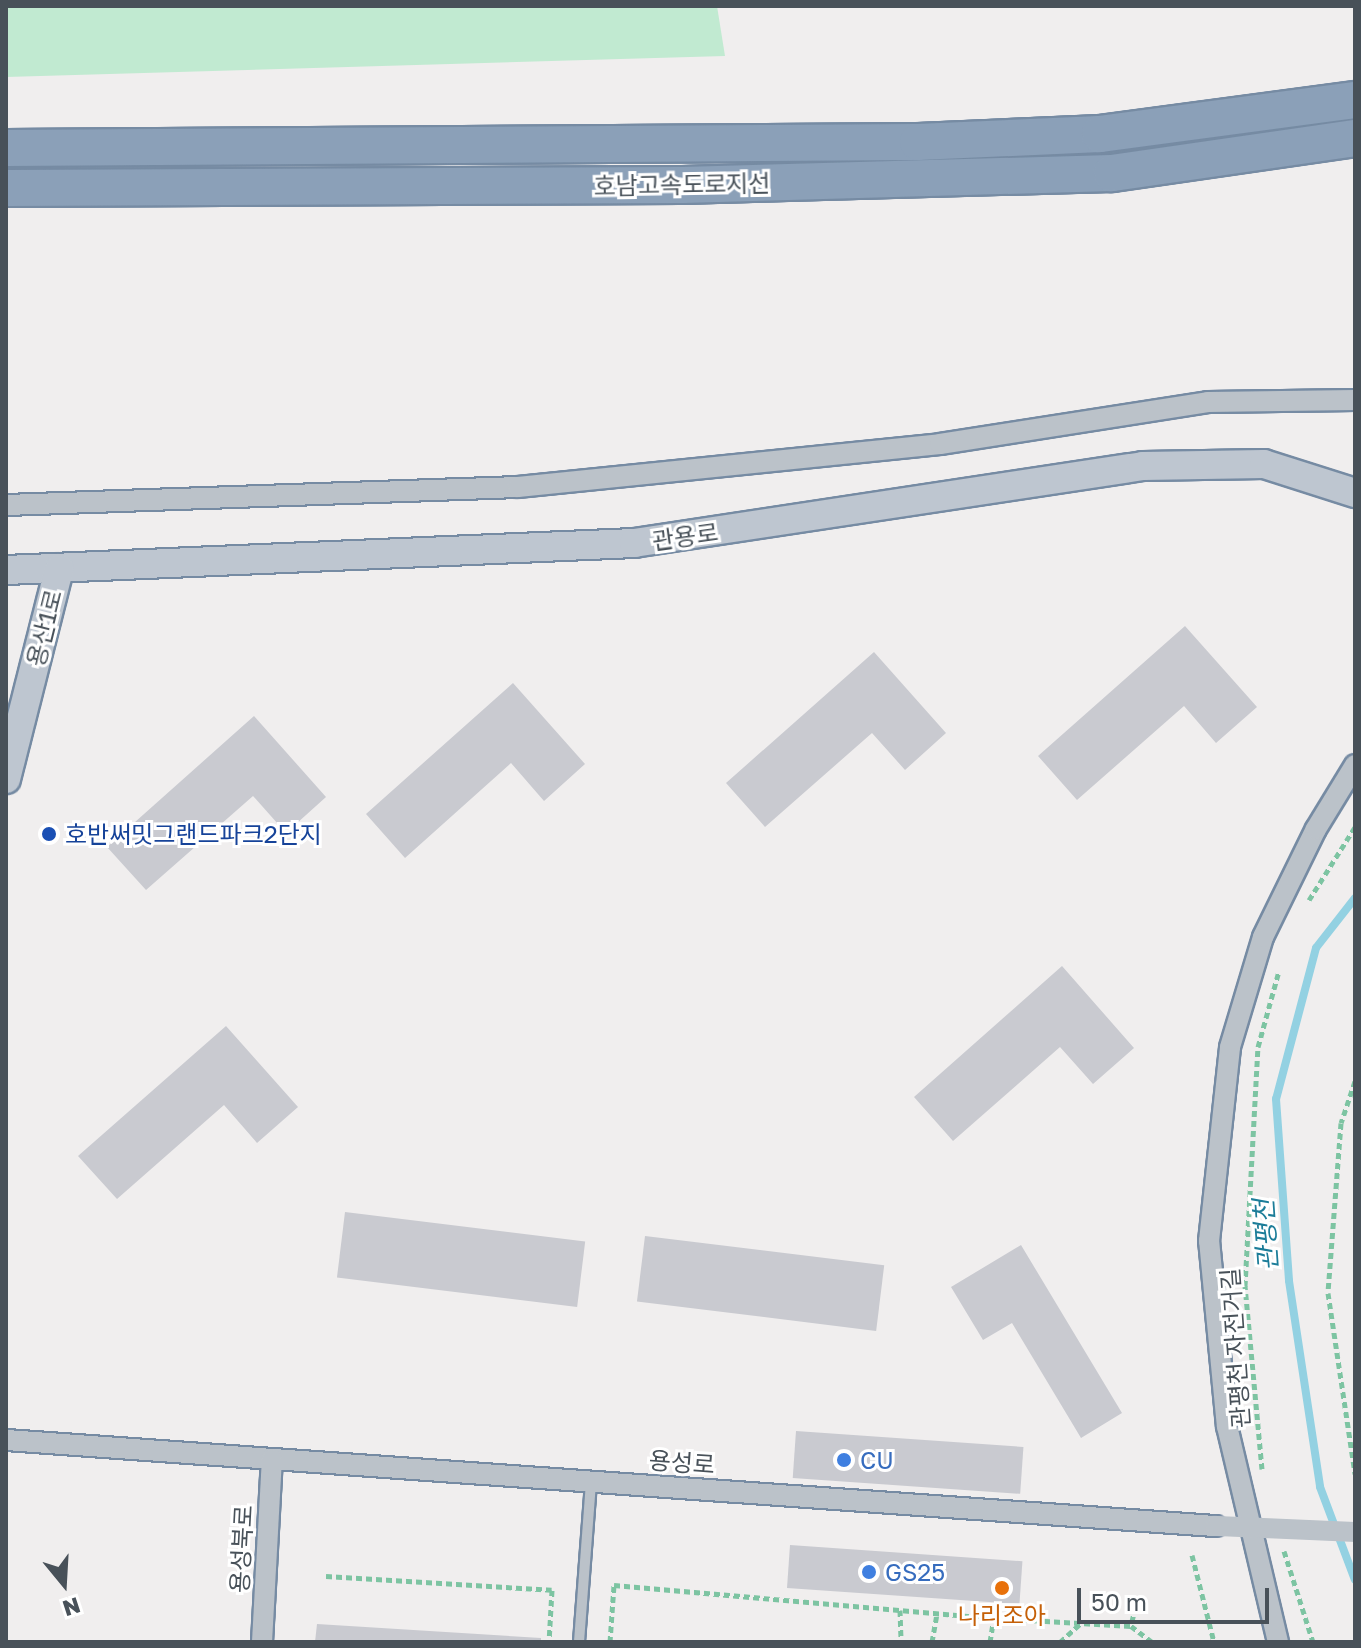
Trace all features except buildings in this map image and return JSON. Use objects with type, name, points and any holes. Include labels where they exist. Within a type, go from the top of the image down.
[{"type":"highway","name":"호남고속도로지선","points":[[6,148],[918,142],[1100,134],[1355,100]]},
{"type":"highway","name":"호남고속도로지선","points":[[6,188],[682,185],[1096,174],[1355,138]]},
{"type":"main road","name":"관용로","points":[[6,570],[634,543],[1143,466],[1264,464],[1355,493]]},
{"type":"main road","name":"용산1로","points":[[6,779],[59,569]]},
{"type":"street","points":[[6,505],[518,487],[940,444],[1208,402],[1355,400]]},
{"type":"street","points":[[1278,1642],[1227,1427],[1211,1211],[1230,1047],[1263,937],[1316,829],[1355,765]]},
{"type":"street","name":"용성로","points":[[6,1440],[1216,1526],[1355,1532]]},
{"type":"street","name":"용성북로","points":[[262,1642],[272,1459]]},
{"type":"lane","points":[[579,1642],[591,1482]]},
{"type":"path","points":[[1300,914],[1355,827]]},
{"type":"path","name":"관평천 자전거길","points":[[1263,1473],[1245,1286],[1258,1047],[1283,957]]},
{"type":"path","points":[[1355,1081],[1341,1123],[1328,1293],[1355,1469]]},
{"type":"path","points":[[1282,1545],[1313,1642]]},
{"type":"path","points":[[1192,1555],[1214,1642]]},
{"type":"path","points":[[326,1576],[552,1590],[549,1642]]},
{"type":"path","points":[[610,1642],[614,1585],[994,1618],[1131,1626],[1152,1642]]},
{"type":"path","points":[[1131,1626],[1138,1597]]},
{"type":"path","points":[[900,1610],[901,1642]]},
{"type":"path","points":[[932,1642],[937,1613]]},
{"type":"path","points":[[990,1642],[994,1618]]},
{"type":"path","points":[[1060,1642],[1081,1623]]},
{"type":"green space","points":[[6,6],[717,6],[725,56],[6,77]]},
{"type":"waterway","name":"관평천","points":[[1355,898],[1316,948],[1276,1099],[1289,1281],[1320,1487],[1355,1580]]},
{"type":"place","name":"호반써밋그랜드파크2단지","points":[[49,834]]},
{"type":"place","name":"CU","points":[[844,1460]]},
{"type":"place","name":"GS25","points":[[869,1572]]},
{"type":"place","name":"나리조아","points":[[1002,1588]]}]
